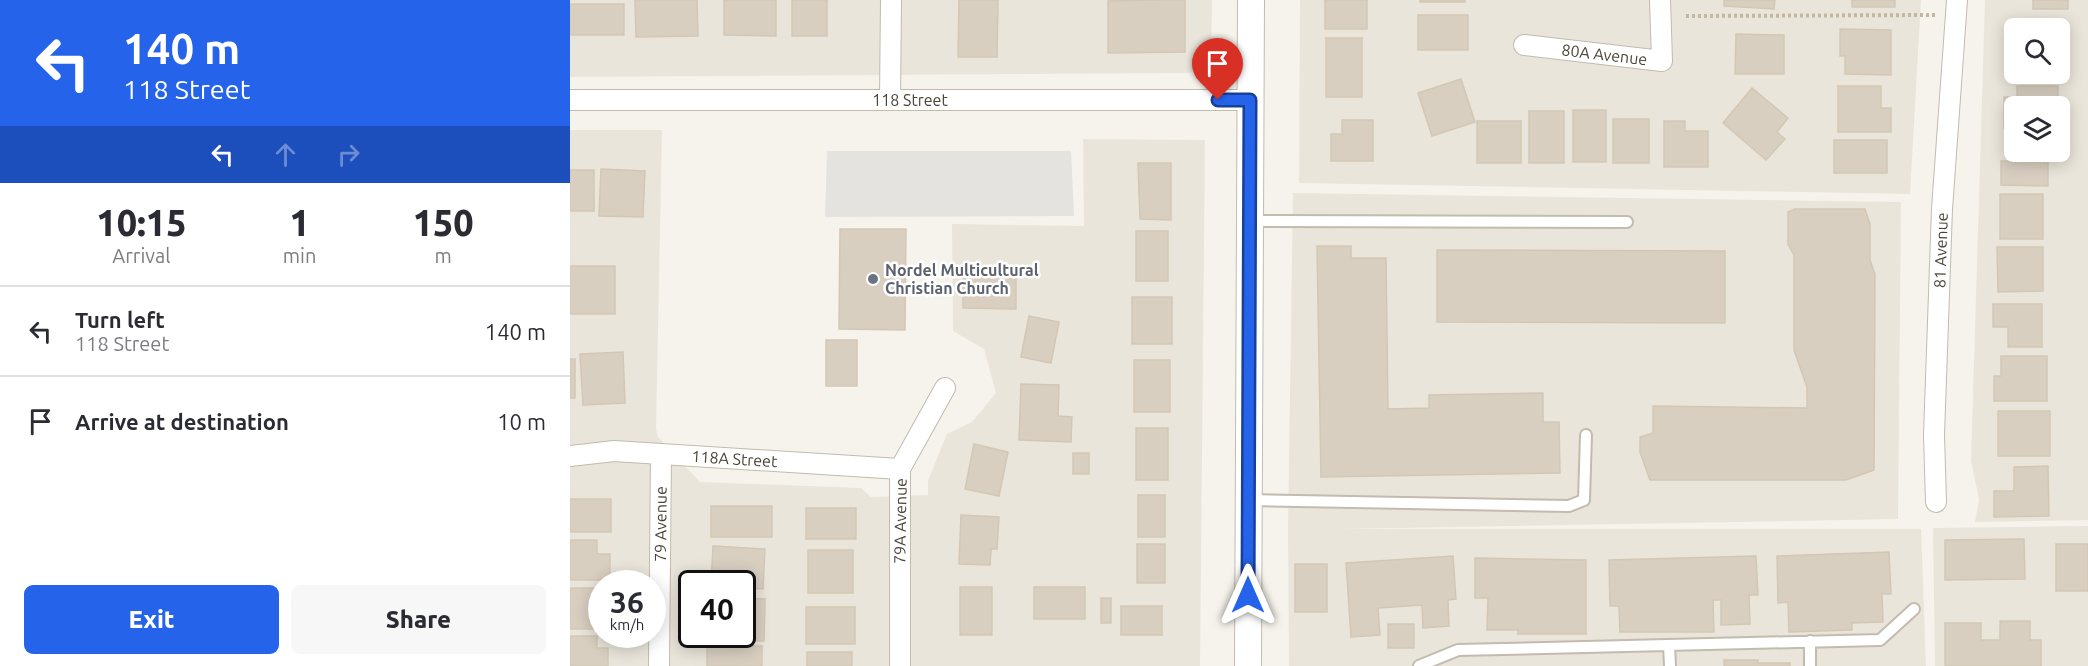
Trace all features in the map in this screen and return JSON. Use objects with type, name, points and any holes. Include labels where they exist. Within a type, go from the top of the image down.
[{"type":"street","points":[[890,100],[891,0]]},
{"type":"street","points":[[1248,666],[1251,0]]},
{"type":"street","name":"80A Avenue","points":[[1524,45],[1662,61],[1660,0]]},
{"type":"street","name":"81 Avenue","points":[[1936,502],[1934,435],[1941,209],[1957,0]]},
{"type":"street","name":"118 Street","points":[[570,100],[1250,100]]},
{"type":"street","name":"79A Avenue","points":[[900,666],[900,469],[945,388]]},
{"type":"street","name":"118A Street","points":[[570,456],[614,451],[900,469]]},
{"type":"street","name":"79 Avenue","points":[[659,666],[661,454]]},
{"type":"lane","points":[[1250,221],[1627,222]]},
{"type":"lane","points":[[1249,500],[1569,506],[1584,500],[1586,435]]},
{"type":"lane","points":[[1419,666],[1458,650],[1880,640],[1914,609]]},
{"type":"lane","points":[[1810,641],[1810,666]]},
{"type":"lane","points":[[1669,645],[1670,666]]},
{"type":"path","points":[[1686,16],[1936,15]]},
{"type":"shaded area","points":[[570,0],[1212,0],[1211,61],[1190,73],[570,77]]},
{"type":"shaded area","points":[[1300,0],[1921,0],[1910,194],[1299,183]]},
{"type":"shaded area","points":[[1985,0],[2088,0],[2088,520],[1975,522],[1979,499],[1971,461]]},
{"type":"shaded area","points":[[570,130],[662,130],[656,429],[658,437],[700,482],[861,488],[871,497],[928,495],[928,481],[947,434],[972,422],[996,393],[984,349],[953,331],[952,224],[1084,226],[1083,139],[1205,140],[1200,666],[570,666]]},
{"type":"shaded area","points":[[827,151],[1071,151],[1074,216],[825,217]]},
{"type":"shaded area","points":[[1293,193],[1901,202],[1898,519],[1343,529],[1921,529],[1926,666],[1289,666],[1288,530]]},
{"type":"shaded area","points":[[2088,526],[2088,666],[1935,666],[1933,528]]},
{"type":"building","points":[[635,0],[697,0],[698,36],[636,37]]},
{"type":"building","points":[[724,0],[776,0],[776,36],[724,35]]},
{"type":"building","points":[[792,0],[827,0],[827,36],[792,36]]},
{"type":"building","points":[[959,0],[998,0],[997,57],[958,57]]},
{"type":"building","points":[[1185,0],[1185,52],[1108,53],[1108,1]]},
{"type":"building","points":[[1325,0],[1367,0],[1367,29],[1325,29]]},
{"type":"building","points":[[1420,0],[1465,0],[1465,2],[1420,2]]},
{"type":"building","points":[[1724,0],[1775,0],[1774,9],[1724,6]]},
{"type":"building","points":[[1852,0],[1895,0],[1895,7],[1852,7]]},
{"type":"building","points":[[2033,0],[2068,0],[2068,9],[2033,9]]},
{"type":"building","points":[[570,4],[624,4],[624,35],[570,35]]},
{"type":"building","points":[[1418,15],[1468,15],[1468,50],[1418,50]]},
{"type":"building","points":[[1840,29],[1891,30],[1891,75],[1845,74],[1845,56],[1840,56]]},
{"type":"building","points":[[1736,34],[1784,35],[1784,74],[1735,74]]},
{"type":"building","points":[[1326,38],[1362,38],[1362,97],[1326,97]]},
{"type":"building","points":[[1461,79],[1475,122],[1432,136],[1418,93]]},
{"type":"building","points":[[1838,86],[1881,86],[1881,108],[1891,108],[1891,132],[1838,132]]},
{"type":"building","points":[[2017,86],[2058,86],[2058,96],[2017,96]]},
{"type":"building","points":[[1752,88],[1788,118],[1777,132],[1785,139],[1766,160],[1723,123]]},
{"type":"building","points":[[1573,110],[1606,110],[1606,162],[1573,162]]},
{"type":"building","points":[[1529,111],[1564,111],[1564,163],[1529,163]]},
{"type":"building","points":[[1613,119],[1649,119],[1649,163],[1613,163]]},
{"type":"building","points":[[1342,120],[1373,120],[1373,161],[1331,161],[1331,134],[1342,134]]},
{"type":"building","points":[[1477,121],[1521,121],[1521,163],[1477,163]]},
{"type":"building","points":[[1664,121],[1685,121],[1685,131],[1708,131],[1708,167],[1664,167]]},
{"type":"building","points":[[1834,140],[1887,140],[1887,173],[1834,173]]},
{"type":"building","points":[[2001,161],[2048,162],[2048,186],[2001,185]]},
{"type":"building","points":[[1138,163],[1171,163],[1171,220],[1140,219]]},
{"type":"building","points":[[601,169],[645,171],[643,217],[599,216]]},
{"type":"building","points":[[570,170],[594,170],[594,211],[570,211]]},
{"type":"building","points":[[2000,194],[2043,194],[2043,239],[2000,239]]},
{"type":"building","points":[[1795,209],[1865,209],[1870,224],[1870,260],[1875,274],[1874,470],[1846,480],[1650,480],[1640,452],[1640,437],[1653,433],[1653,406],[1807,408],[1807,387],[1794,350],[1794,255],[1788,244],[1788,212]]},
{"type":"building","name":"Nordel Multicultural Christian Church","points":[[840,229],[906,229],[905,330],[839,329]]},
{"type":"building","points":[[1136,231],[1168,231],[1168,281],[1136,281]]},
{"type":"building","points":[[1317,246],[1351,246],[1351,258],[1386,258],[1388,409],[1429,408],[1429,395],[1543,393],[1543,422],[1559,422],[1560,473],[1321,477]]},
{"type":"building","points":[[1997,247],[2043,247],[2043,291],[1998,292]]},
{"type":"building","points":[[1437,250],[1725,251],[1725,323],[1437,322]]},
{"type":"building","points":[[570,266],[615,266],[615,314],[570,314]]},
{"type":"building","points":[[963,272],[1016,272],[1016,309],[963,308]]},
{"type":"building","points":[[1132,297],[1172,297],[1172,344],[1132,344]]},
{"type":"building","points":[[1993,304],[2042,304],[2042,347],[2008,347],[2008,327],[1993,327]]},
{"type":"building","points":[[1029,316],[1059,322],[1051,363],[1021,357]]},
{"type":"building","points":[[826,340],[857,340],[857,386],[826,386]]},
{"type":"building","points":[[623,352],[625,403],[583,405],[580,354]]},
{"type":"building","points":[[2001,356],[2047,356],[2047,401],[1994,401],[1994,376],[2001,376]]},
{"type":"building","points":[[570,359],[575,359],[575,398],[570,398]]},
{"type":"building","points":[[1134,360],[1170,360],[1170,412],[1134,412]]},
{"type":"building","points":[[1021,384],[1059,385],[1058,416],[1072,417],[1071,442],[1019,440]]},
{"type":"building","points":[[1998,411],[2050,411],[2050,456],[1998,456]]},
{"type":"building","points":[[1136,428],[1168,428],[1168,480],[1136,480]]},
{"type":"building","points":[[974,444],[1008,452],[999,496],[965,489]]},
{"type":"building","points":[[1073,453],[1089,453],[1089,474],[1073,474]]},
{"type":"building","points":[[2048,466],[2049,516],[1994,517],[1994,491],[2014,491],[2014,467]]},
{"type":"building","points":[[1138,495],[1165,495],[1165,537],[1138,537]]},
{"type":"building","points":[[570,499],[611,499],[611,532],[570,532]]},
{"type":"building","points":[[711,506],[772,506],[772,537],[711,537]]},
{"type":"building","points":[[806,508],[856,508],[856,539],[806,539]]},
{"type":"building","points":[[961,515],[999,517],[997,549],[991,549],[990,565],[959,564]]},
{"type":"building","points":[[2024,539],[2025,579],[1945,580],[1945,540]]},
{"type":"building","points":[[570,540],[597,540],[597,554],[610,554],[610,570],[588,570],[588,580],[570,580]]},
{"type":"building","points":[[1137,544],[1165,544],[1165,583],[1137,583]]},
{"type":"building","points":[[2056,544],[2088,544],[2088,591],[2056,591]]},
{"type":"building","points":[[713,546],[765,549],[763,589],[756,589],[756,570],[712,570]]},
{"type":"building","points":[[808,550],[853,550],[853,593],[808,593]]},
{"type":"building","points":[[1889,552],[1891,594],[1882,594],[1883,622],[1852,623],[1852,630],[1789,632],[1788,602],[1778,603],[1777,556]]},
{"type":"building","points":[[1453,556],[1456,599],[1448,600],[1449,626],[1423,628],[1422,605],[1378,608],[1380,635],[1351,637],[1346,563]]},
{"type":"building","points":[[1756,556],[1758,595],[1749,595],[1750,624],[1721,625],[1721,600],[1713,600],[1714,632],[1620,632],[1619,606],[1610,606],[1609,560]]},
{"type":"building","points":[[1475,558],[1586,560],[1586,634],[1518,634],[1518,630],[1487,630],[1488,598],[1475,598]]},
{"type":"building","points":[[1295,564],[1327,564],[1327,612],[1295,612]]},
{"type":"building","points":[[960,587],[992,587],[992,635],[960,635]]},
{"type":"building","points":[[1034,587],[1085,587],[1085,619],[1034,619]]},
{"type":"building","points":[[570,588],[588,588],[588,629],[570,629]]},
{"type":"building","points":[[1101,598],[1111,598],[1111,623],[1101,623]]},
{"type":"building","points":[[756,599],[765,599],[764,641],[756,641]]},
{"type":"building","points":[[1121,606],[1162,606],[1162,635],[1121,635]]},
{"type":"building","points":[[806,607],[855,607],[855,644],[806,644]]},
{"type":"building","points":[[2000,621],[2030,621],[2030,640],[2041,640],[2041,666],[1945,666],[1945,623],[1981,623],[1981,640],[2000,640]]},
{"type":"building","points":[[1388,624],[1414,624],[1414,648],[1388,648]]},
{"type":"building","points":[[570,636],[588,636],[588,648],[608,648],[608,666],[570,666]]},
{"type":"building","points":[[762,646],[762,666],[707,666],[707,648]]},
{"type":"building","points":[[807,652],[852,652],[852,666],[807,666]]},
{"type":"building","points":[[1724,660],[1758,660],[1758,663],[1790,663],[1790,666],[1724,666]]},
{"type":"place","name":"Nordel Multicultural Christian Church","points":[[873,279]]},
{"type":"route","points":[[1218,100],[1250,100],[1248,595]]}]
